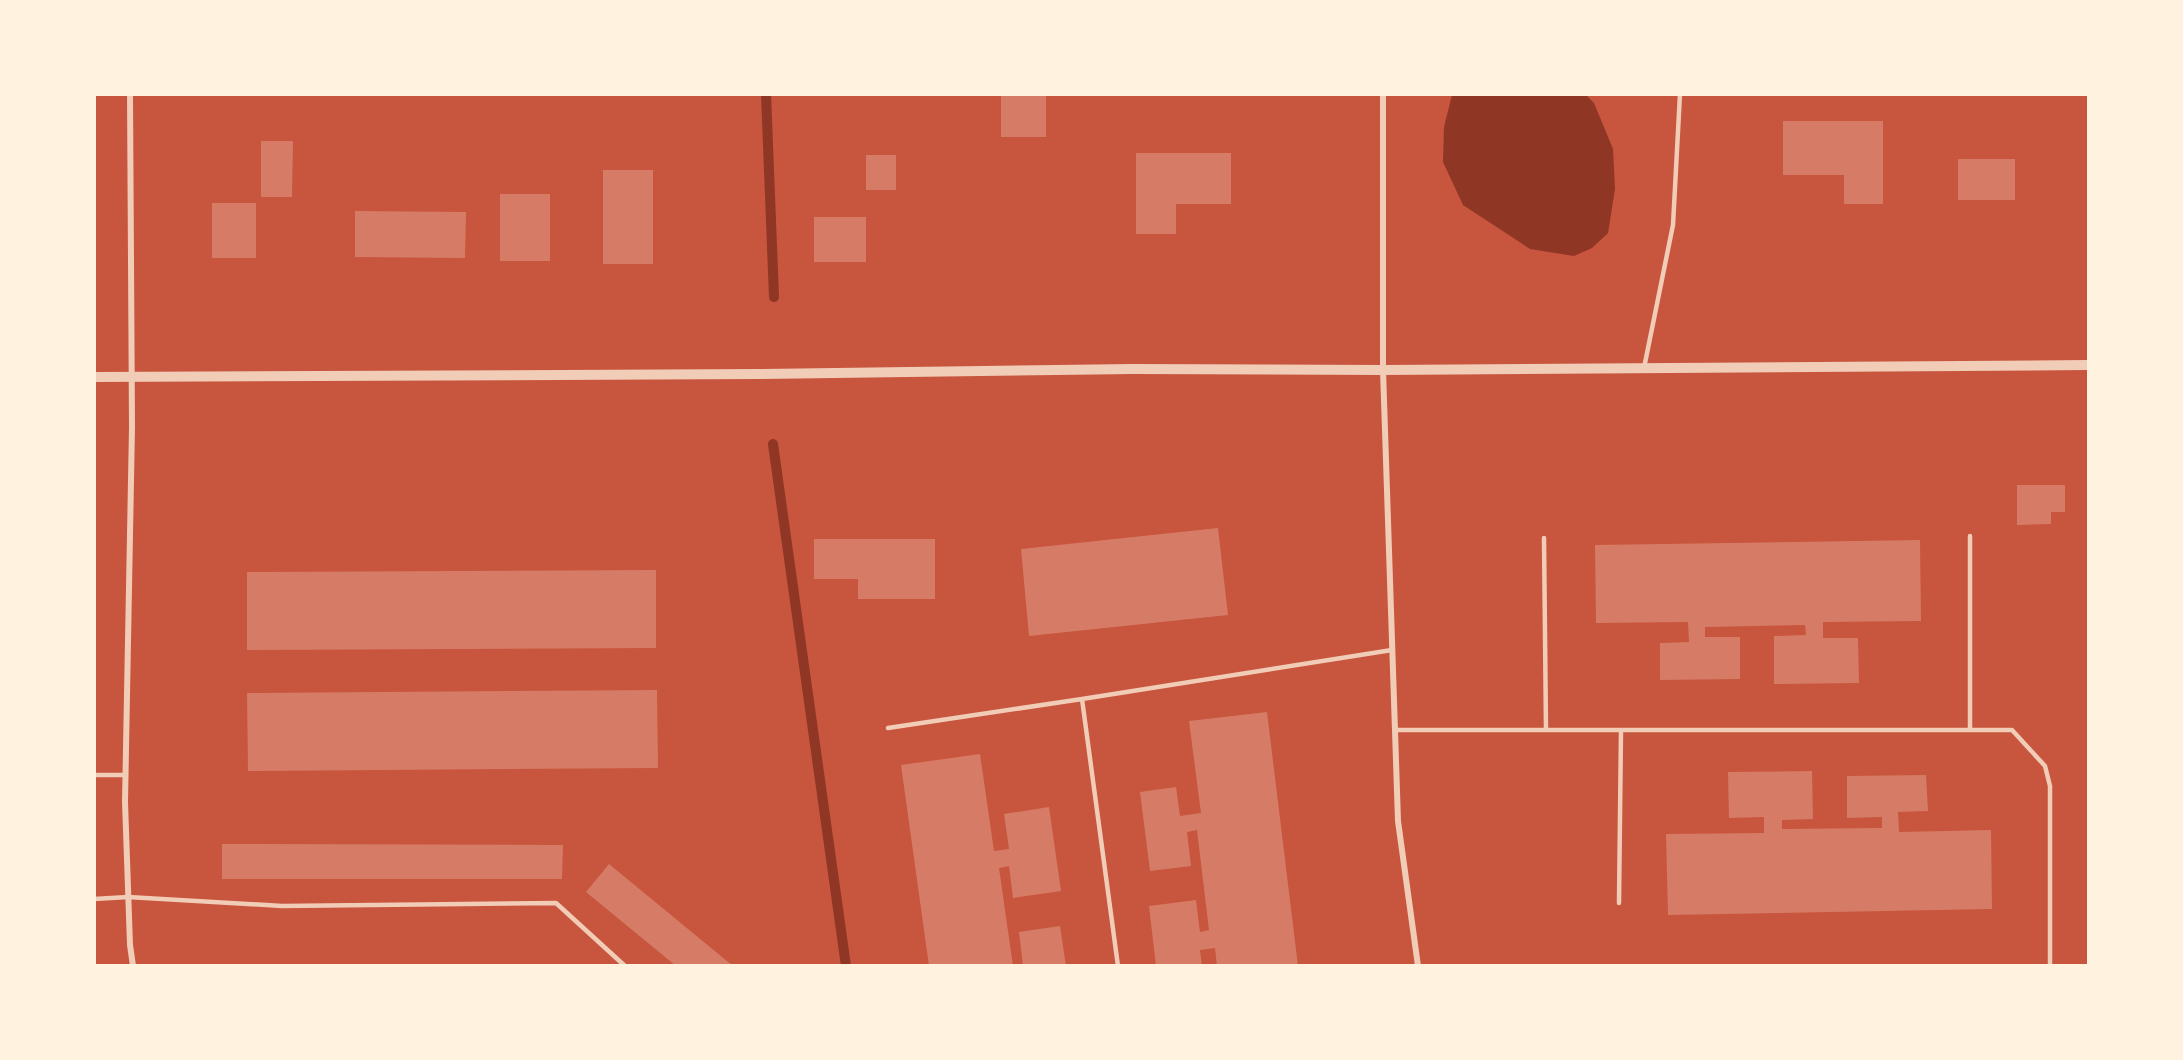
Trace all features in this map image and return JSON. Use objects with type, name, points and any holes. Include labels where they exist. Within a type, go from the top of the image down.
[{"type":"street","points":[[130,94],[132,376],[126,774],[128,897],[133,966]]},
{"type":"street","points":[[1383,94],[1383,370],[1398,821],[1418,966]]},
{"type":"street","points":[[94,378],[1133,369],[1383,370],[2088,365]]},
{"type":"lane","points":[[1644,368],[1672,225],[1680,94]]},
{"type":"lane","points":[[1970,536],[1970,730]]},
{"type":"lane","points":[[1544,538],[1546,730]]},
{"type":"lane","points":[[888,728],[1392,650]]},
{"type":"lane","points":[[1082,699],[1118,966]]},
{"type":"lane","points":[[1395,730],[2012,730],[2045,766],[2050,786],[2050,966]]},
{"type":"lane","points":[[1619,903],[1621,730]]},
{"type":"lane","points":[[94,775],[126,774]]},
{"type":"lane","points":[[94,899],[128,897],[282,906],[556,903],[625,966]]},
{"type":"shaded area","points":[[1452,95],[1586,95],[1594,103],[1613,149],[1615,189],[1608,233],[1592,248],[1574,256],[1530,249],[1463,205],[1443,162],[1444,127]]},
{"type":"building","points":[[1001,94],[1046,94],[1046,137],[1001,137]]},
{"type":"building","points":[[1783,121],[1883,121],[1883,204],[1844,204],[1844,175],[1783,175]]},
{"type":"building","points":[[261,141],[293,141],[292,197],[261,197]]},
{"type":"building","points":[[1136,153],[1231,153],[1231,204],[1176,204],[1176,234],[1136,234]]},
{"type":"building","points":[[866,155],[896,155],[896,190],[866,190]]},
{"type":"building","points":[[1958,159],[2015,159],[2015,200],[1958,200]]},
{"type":"building","points":[[603,170],[653,170],[653,264],[603,264]]},
{"type":"building","points":[[500,194],[550,194],[550,261],[500,261]]},
{"type":"building","points":[[212,203],[256,203],[256,258],[212,258]]},
{"type":"building","points":[[355,211],[466,212],[465,258],[355,257]]},
{"type":"building","points":[[814,217],[866,217],[866,262],[814,262]]},
{"type":"building","points":[[2017,485],[2065,485],[2065,512],[2051,512],[2051,524],[2017,525]]},
{"type":"building","points":[[1218,528],[1228,615],[1029,636],[1021,549]]},
{"type":"building","points":[[814,539],[935,539],[935,599],[858,599],[858,579],[814,579]]},
{"type":"building","points":[[1920,540],[1921,621],[1823,622],[1823,638],[1858,638],[1859,683],[1774,684],[1774,636],[1806,635],[1805,625],[1705,627],[1705,637],[1740,637],[1740,679],[1660,680],[1660,643],[1689,642],[1688,622],[1596,623],[1595,545]]},
{"type":"building","points":[[656,570],[656,648],[247,650],[247,572]]},
{"type":"building","points":[[657,690],[658,768],[248,771],[247,693]]},
{"type":"building","points":[[1267,712],[1298,966],[1217,966],[1215,948],[1200,950],[1202,966],[1156,966],[1149,906],[1196,900],[1200,932],[1209,930],[1197,830],[1187,832],[1191,866],[1150,871],[1140,792],[1176,787],[1180,816],[1201,813],[1189,721]]},
{"type":"building","points":[[980,754],[994,851],[1009,849],[1004,814],[1049,807],[1061,891],[1013,898],[1009,866],[999,868],[1013,966],[929,966],[901,765]]},
{"type":"building","points":[[1812,771],[1813,819],[1782,820],[1782,829],[1882,828],[1882,817],[1847,818],[1847,776],[1926,775],[1928,811],[1898,812],[1899,832],[1991,830],[1992,909],[1668,915],[1666,834],[1764,833],[1764,817],[1729,818],[1728,772]]},
{"type":"building","points":[[222,844],[563,845],[562,879],[222,879]]},
{"type":"building","points":[[609,864],[733,966],[676,966],[586,892]]},
{"type":"building","points":[[1060,926],[1066,966],[1023,966],[1019,932]]},
{"type":"waterway","points":[[766,94],[774,297]]},
{"type":"waterway","points":[[773,444],[846,966]]}]
